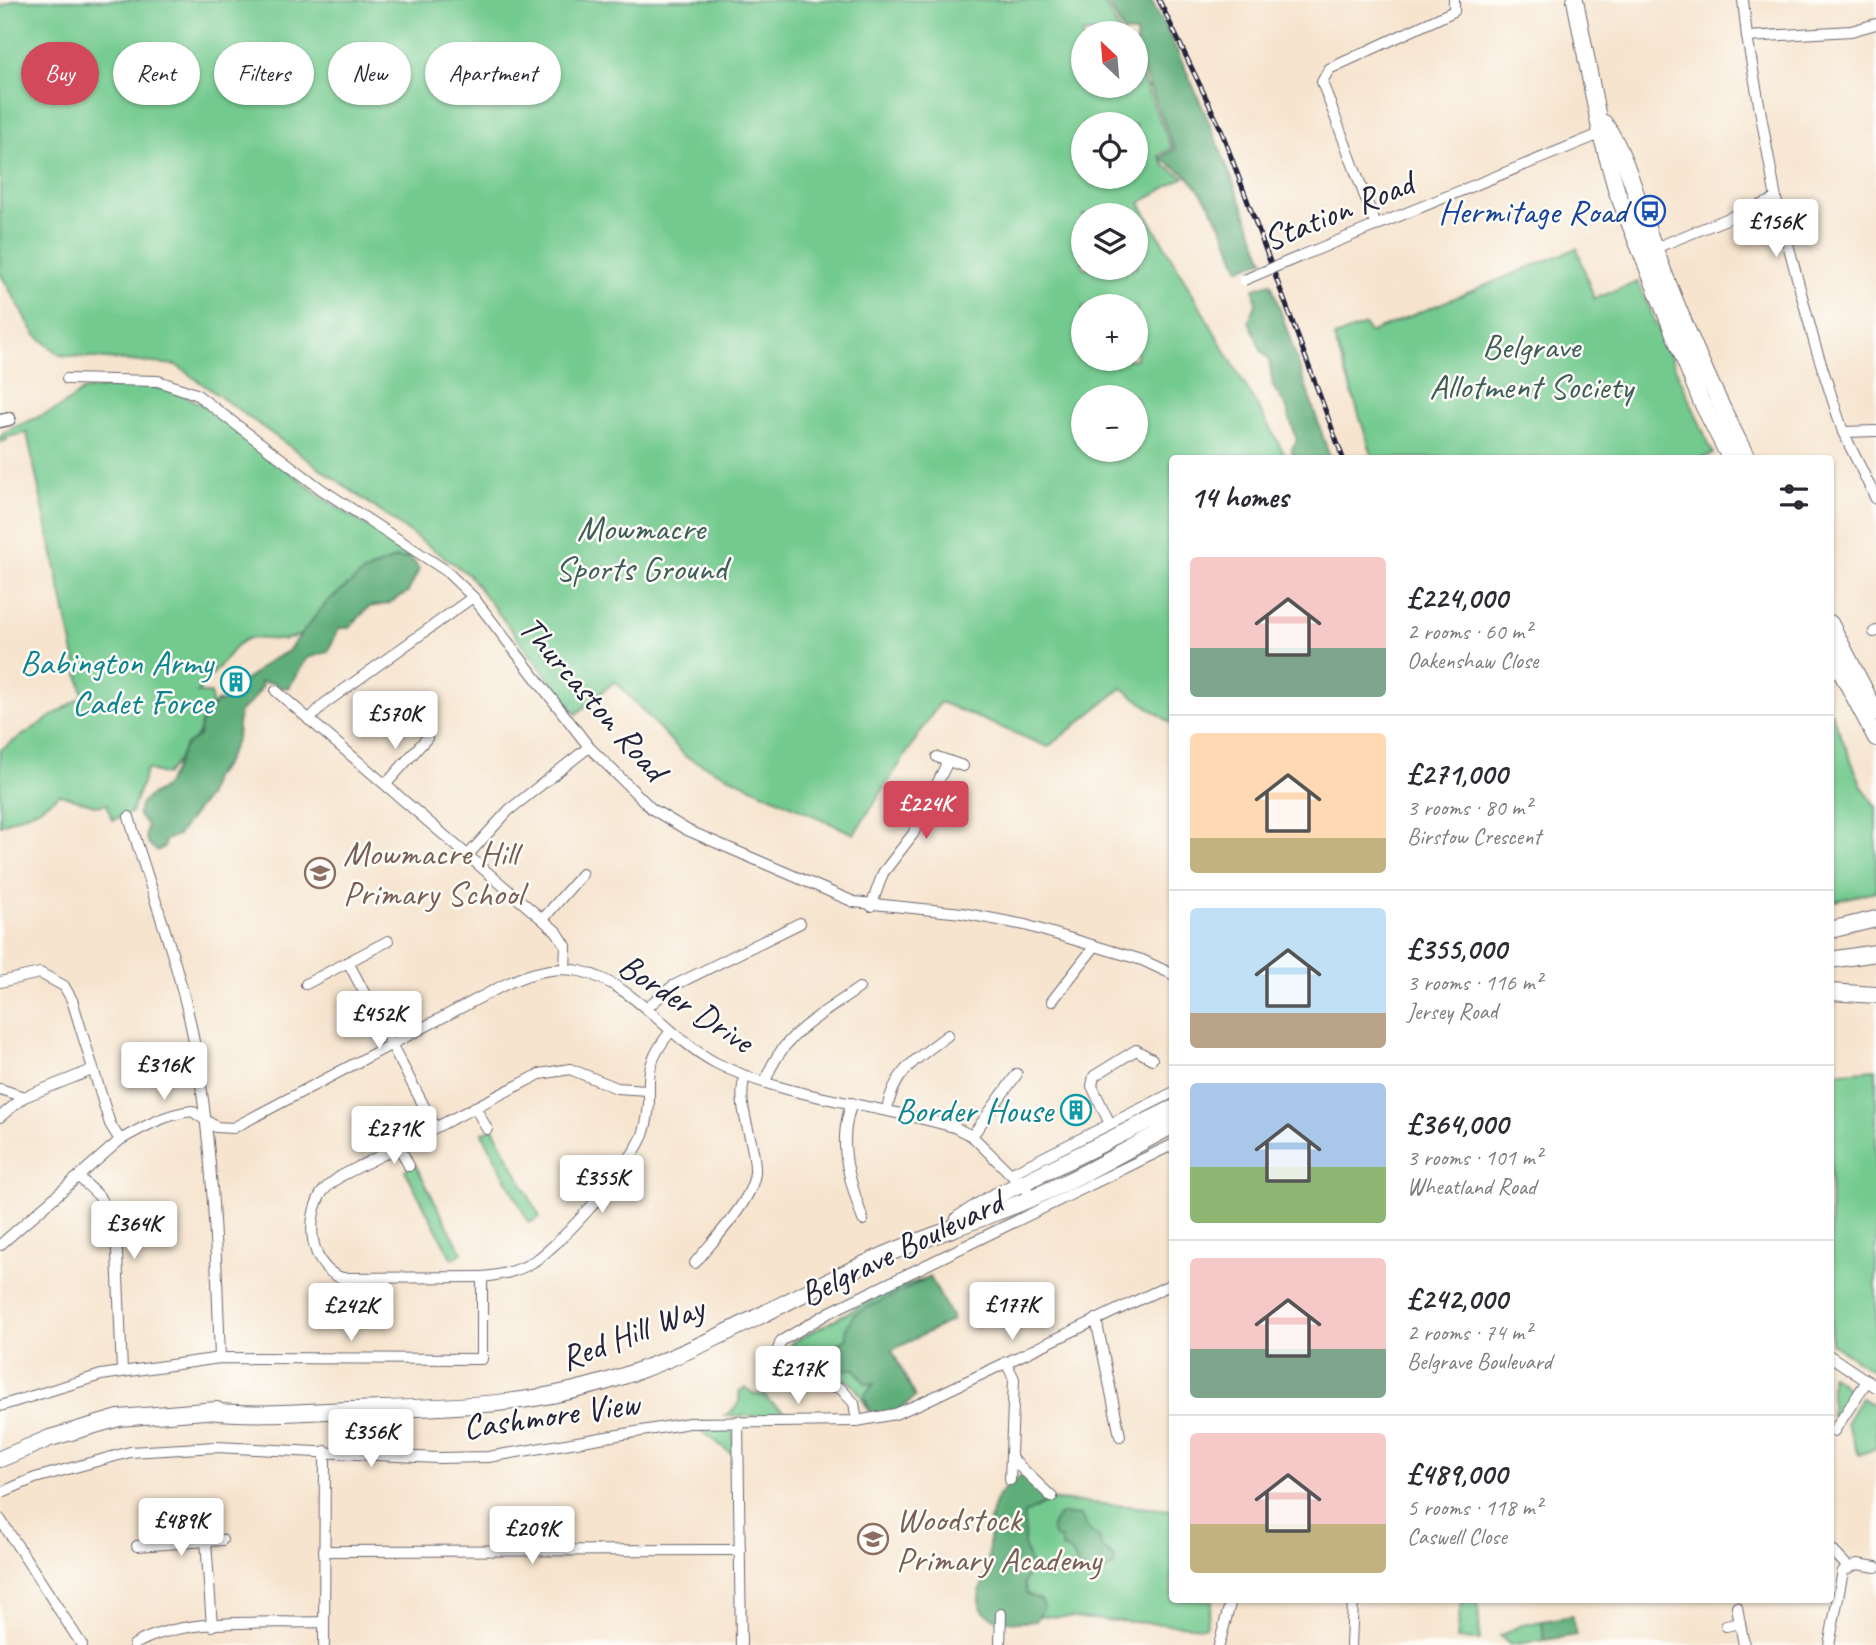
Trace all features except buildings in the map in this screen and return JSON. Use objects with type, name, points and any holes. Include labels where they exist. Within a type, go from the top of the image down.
[{"type":"highway","points":[[1575,0],[1603,128],[1701,401],[1728,455]]},
{"type":"highway","points":[[1648,251],[1746,455]]},
{"type":"highway","points":[[1834,631],[1876,712]]},
{"type":"highway","points":[[1834,659],[1876,738]]},
{"type":"highway","points":[[1834,929],[1876,919]]},
{"type":"highway","points":[[1834,960],[1876,953]]},
{"type":"highway","points":[[1834,992],[1876,995]]},
{"type":"highway","name":"Red Hill Way","points":[[0,1459],[50,1438],[119,1418],[275,1406],[320,1411],[439,1410],[503,1405],[604,1383],[677,1355],[869,1262],[946,1229],[999,1212],[1023,1184],[1169,1111]]},
{"type":"highway","name":"Red Hill Way","points":[[1023,1184],[1169,1127]]},
{"type":"street","points":[[1376,226],[1322,82],[1329,69],[1454,11],[1454,0]]},
{"type":"street","points":[[1743,0],[1746,37],[1776,199],[1815,345],[1843,432],[1876,499]]},
{"type":"street","points":[[1746,37],[1851,31],[1876,24]]},
{"type":"street","name":"Station Road","points":[[1244,280],[1603,128]]},
{"type":"street","points":[[1648,251],[1776,199]]},
{"type":"street","name":"Thurcaston Road","points":[[67,379],[159,381],[196,394],[321,489],[445,570],[473,597],[589,747],[652,809],[687,830],[854,902],[994,918],[1095,946],[1169,973]]},
{"type":"street","points":[[1843,432],[1876,431]]},
{"type":"street","points":[[309,720],[324,704],[473,597]]},
{"type":"street","points":[[276,691],[562,938],[566,948],[565,969]]},
{"type":"street","points":[[386,784],[427,738]]},
{"type":"street","points":[[467,856],[509,810],[589,747]]},
{"type":"street","points":[[937,757],[963,766]]},
{"type":"street","points":[[872,906],[883,873],[912,834],[948,761]]},
{"type":"street","points":[[130,817],[172,951],[192,1029],[216,1211],[220,1358]]},
{"type":"street","points":[[542,919],[582,874]]},
{"type":"street","points":[[646,1008],[673,986],[800,923]]},
{"type":"street","points":[[306,984],[388,941]]},
{"type":"street","points":[[1052,1002],[1095,946]]},
{"type":"street","points":[[348,962],[435,1127]]},
{"type":"street","name":"Border Drive","points":[[0,1245],[120,1140],[158,1120],[183,1112],[198,1114],[223,1129],[233,1128],[520,977],[565,969],[607,982],[646,1008],[696,1051],[745,1076],[940,1123],[972,1136],[1023,1184]]},
{"type":"street","points":[[0,982],[40,973],[64,986],[72,1000],[110,1124],[120,1140]]},
{"type":"street","points":[[765,1082],[781,1047],[852,988]]},
{"type":"street","points":[[647,1090],[617,1088],[570,1069],[556,1069],[540,1074],[341,1176],[321,1195],[314,1219],[314,1248],[322,1266],[342,1278],[482,1277],[503,1274],[532,1263],[569,1230],[640,1145],[645,1129],[650,1061],[671,1031]]},
{"type":"street","points":[[887,1109],[891,1087],[902,1073],[947,1035]]},
{"type":"street","points":[[1110,1124],[1091,1086],[1094,1076],[1136,1050],[1153,1059]]},
{"type":"street","points":[[0,1117],[24,1097],[92,1070]]},
{"type":"street","points":[[972,1136],[1017,1074]]},
{"type":"street","points":[[695,1263],[746,1199],[752,1185],[754,1163],[740,1097],[745,1076]]},
{"type":"street","points":[[0,1089],[24,1097]]},
{"type":"street","name":"Belgrave Boulevard","points":[[1023,1184],[1110,1124],[1169,1094]]},
{"type":"street","points":[[852,1103],[844,1136],[845,1156],[863,1220]]},
{"type":"street","points":[[475,1107],[487,1129]]},
{"type":"street","name":"Belgrave Boulevard","points":[[857,1421],[854,1403],[840,1388],[794,1385],[785,1379],[774,1360],[781,1341],[890,1282],[1169,1145]]},
{"type":"street","points":[[399,1146],[409,1166]]},
{"type":"street","points":[[79,1177],[99,1196],[116,1229],[122,1371]]},
{"type":"street","points":[[0,1406],[122,1371],[220,1358],[482,1359],[482,1277]]},
{"type":"street","name":"Cashmore View","points":[[0,1493],[35,1478],[130,1452],[216,1447],[438,1458],[488,1457],[689,1423],[857,1421],[895,1415],[1169,1285]]},
{"type":"street","points":[[1096,1319],[1120,1436]]},
{"type":"street","points":[[1834,1359],[1871,1384],[1834,1431]]},
{"type":"street","points":[[1006,1362],[1014,1379],[1010,1480]]},
{"type":"street","points":[[738,1421],[741,1645]]},
{"type":"street","points":[[324,1645],[325,1451]]},
{"type":"street","points":[[1012,1459],[1052,1497]]},
{"type":"street","points":[[0,1520],[82,1645]]},
{"type":"street","points":[[137,1546],[222,1540]]},
{"type":"street","points":[[206,1541],[212,1626]]},
{"type":"street","points":[[324,1551],[740,1550]]},
{"type":"street","points":[[1834,1552],[1848,1567]]},
{"type":"street","points":[[1829,1645],[1840,1578],[1848,1567],[1857,1564],[1876,1567]]},
{"type":"street","points":[[1219,1645],[1230,1603]]},
{"type":"street","points":[[1351,1645],[1353,1603]]},
{"type":"street","points":[[1737,1607],[1744,1645]]},
{"type":"street","points":[[1000,1645],[1001,1614]]},
{"type":"street","points":[[135,1645],[145,1638],[183,1627],[324,1622]]},
{"type":"street","points":[[1726,1626],[1740,1623]]},
{"type":"green space","name":"Mowmacre Sports Ground","points":[[14,0],[1103,0],[1114,21],[1071,21],[1071,98],[1148,98],[1148,92],[1172,148],[1159,156],[1165,166],[1184,177],[1140,203],[1071,203],[1071,280],[1148,280],[1148,217],[1285,455],[1169,455],[1169,722],[1122,688],[1048,747],[940,702],[854,834],[686,757],[615,681],[576,714],[469,575],[176,365],[60,355],[35,334],[0,273],[0,7]]},
{"type":"green space","points":[[1106,0],[1151,0],[1197,96],[1264,260],[1239,269],[1225,232],[1205,197],[1185,174],[1161,158],[1175,149],[1148,84],[1148,21],[1117,21]]},
{"type":"green space","name":"Belgrave Allotment Society","points":[[1577,248],[1594,299],[1638,282],[1713,454],[1372,455],[1334,337],[1365,325],[1369,333]]},
{"type":"green space","points":[[1271,283],[1329,455],[1292,455],[1292,448],[1297,441],[1286,406],[1273,387],[1269,359],[1262,352],[1249,321],[1256,304],[1254,288]]},
{"type":"green space","points":[[133,385],[160,388],[210,409],[320,495],[411,554],[349,599],[323,628],[283,640],[248,638],[237,645],[197,693],[211,693],[212,716],[166,775],[147,769],[131,813],[112,820],[107,804],[97,806],[60,794],[38,809],[0,825],[0,750],[83,696],[27,433],[7,437],[7,440],[1,442],[0,438],[4,432],[59,408],[84,390]]},
{"type":"green space","points":[[395,558],[411,558],[419,569],[408,592],[387,604],[369,607],[349,628],[339,628],[328,652],[307,658],[289,687],[281,688],[274,683],[260,682],[262,687],[239,712],[237,739],[225,764],[213,778],[208,795],[178,835],[165,840],[164,847],[157,851],[153,848],[147,840],[147,825],[138,815],[140,805],[166,784],[186,745],[199,736],[201,723],[216,702],[231,700],[240,685],[269,661],[287,652],[326,603],[364,572]]},
{"type":"green space","points":[[1834,720],[1862,786],[1876,807],[1876,891],[1834,901]]},
{"type":"green space","points":[[1876,1069],[1876,1373],[1834,1345],[1834,1073]]},
{"type":"green space","points":[[493,1128],[540,1217],[529,1223],[482,1133]]},
{"type":"green space","points":[[415,1164],[462,1253],[452,1259],[405,1170]]},
{"type":"green space","points":[[930,1277],[855,1314],[847,1339],[845,1369],[855,1369],[865,1383],[874,1384],[864,1396],[871,1413],[856,1388],[846,1380],[797,1376],[789,1372],[785,1357],[793,1342],[890,1290]]},
{"type":"green space","points":[[930,1277],[953,1320],[892,1350],[915,1397],[895,1414],[871,1413],[864,1396],[874,1384],[865,1383],[855,1369],[845,1369],[832,1362],[830,1347],[847,1339],[846,1328],[854,1314]]},
{"type":"green space","points":[[1834,1377],[1851,1391],[1838,1413],[1834,1415]]},
{"type":"green space","points":[[745,1387],[755,1395],[764,1394],[769,1401],[792,1416],[724,1416],[736,1407],[739,1392]]},
{"type":"green space","points":[[1861,1398],[1876,1406],[1876,1448],[1859,1455],[1846,1423]]},
{"type":"green space","points":[[733,1426],[733,1455],[698,1428]]},
{"type":"green space","points":[[1022,1475],[1051,1500],[1025,1514],[1024,1544],[1031,1566],[1024,1583],[1027,1594],[1041,1600],[1044,1607],[1036,1621],[1019,1622],[992,1617],[980,1606],[979,1597],[987,1569],[994,1504],[1009,1484]]},
{"type":"green space","points":[[1010,1496],[1169,1510],[1169,1603],[1212,1603],[1205,1627],[1003,1613]]},
{"type":"green space","points":[[1061,1514],[1081,1516],[1088,1529],[1100,1539],[1101,1547],[1115,1558],[1114,1566],[1094,1577],[1077,1566],[1072,1554],[1062,1548],[1061,1539],[1056,1539],[1052,1532],[1053,1523]]},
{"type":"green space","points":[[1461,1603],[1478,1603],[1480,1640],[1457,1639]]},
{"type":"green space","points":[[1572,1616],[1577,1635],[1544,1640],[1542,1621]]},
{"type":"green space","points":[[1542,1621],[1544,1640],[1510,1645],[1500,1636],[1519,1626]]},
{"type":"railway","points":[[1159,0],[1220,127],[1342,455]]},
{"type":"place","name":"Hermitage Road","points":[[1650,211]]},
{"type":"place","name":"Babington Army Cadet Force","points":[[236,682]]},
{"type":"place","name":"Mowmacre Hill Primary School","points":[[320,873]]},
{"type":"place","name":"Border House","points":[[1076,1110]]},
{"type":"place","name":"Woodstock Primary Academy","points":[[873,1539]]}]
